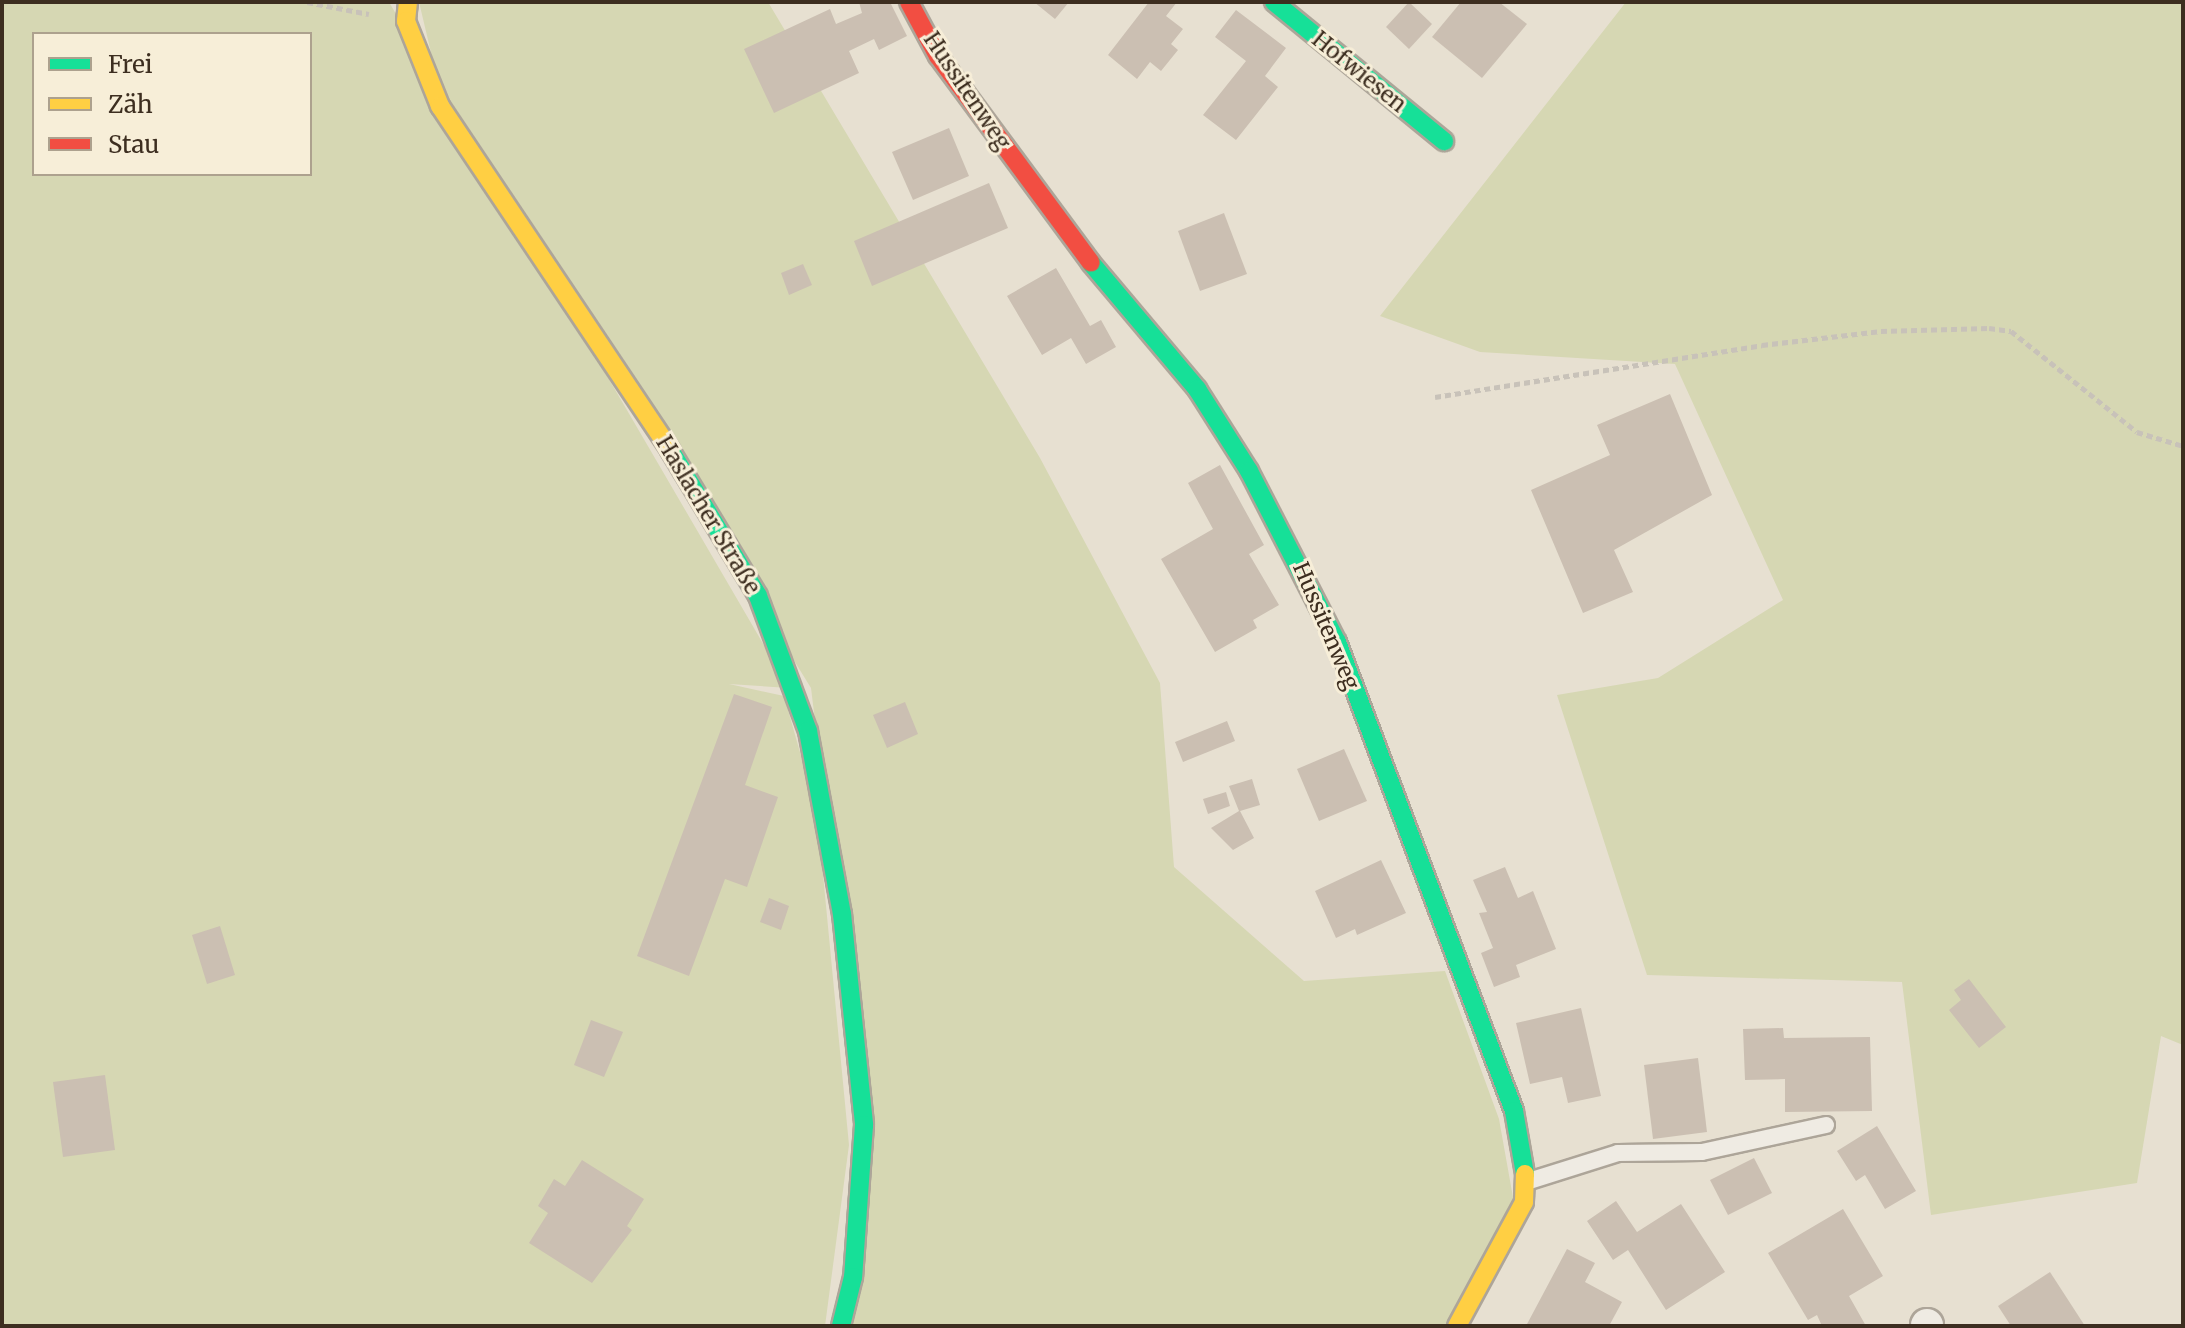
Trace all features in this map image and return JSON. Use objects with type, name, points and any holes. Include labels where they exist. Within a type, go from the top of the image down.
[{"type":"street","name":"Hussitenweg","points":[[909,2],[938,56],[1050,214],[1197,389],[1301,566],[1337,642],[1514,1111],[1529,1181]]},
{"type":"street","name":"Hofwiesen","points":[[1274,2],[1444,141]]},
{"type":"street","name":"Haslacher Straße","points":[[407,12],[440,106],[710,509],[758,596],[799,703],[842,914],[864,1125],[853,1277],[841,1326]]},
{"type":"street","points":[[1457,1326],[1509,1235],[1529,1181]]},
{"type":"lane","points":[[1529,1181],[1618,1153],[1702,1152],[1826,1125]]},
{"type":"path","points":[[307,2],[407,12]]},
{"type":"path","points":[[1435,397],[1762,345],[1881,331],[1989,328],[2011,331],[2137,432],[2183,446]]},
{"type":"green space","points":[[2,2],[389,2],[789,688],[729,684],[784,696],[817,812],[849,1145],[825,1326],[2,1326]]},
{"type":"green space","points":[[419,2],[768,2],[1040,458],[1160,683],[1174,867],[1304,981],[1445,971],[1499,1119],[1514,1203],[1448,1326],[840,1326],[869,1160],[811,688],[438,82]]},
{"type":"green space","points":[[1626,2],[2183,2],[2183,1045],[2161,1036],[2137,1183],[1931,1215],[1902,982],[1647,975],[1557,695],[1658,678],[1783,600],[1675,364],[1480,352],[1380,316]]},
{"type":"building","points":[[859,2],[890,2],[907,36],[879,50],[874,39],[849,51],[859,73],[774,113],[744,49],[830,9],[836,24],[862,13]]},
{"type":"building","points":[[1034,2],[1069,2],[1055,19]]},
{"type":"building","points":[[1149,2],[1177,2],[1166,16],[1183,29],[1171,44],[1178,50],[1161,71],[1150,62],[1137,79],[1108,55]]},
{"type":"building","points":[[1409,2],[1432,24],[1409,49],[1386,27]]},
{"type":"building","points":[[1461,2],[1499,2],[1527,24],[1482,78],[1432,37]]},
{"type":"building","points":[[1236,10],[1286,48],[1265,76],[1278,87],[1236,140],[1203,115],[1246,61],[1215,37]]},
{"type":"building","points":[[949,128],[969,176],[913,200],[892,152]]},
{"type":"building","points":[[989,183],[1008,228],[872,286],[854,241]]},
{"type":"building","points":[[1224,213],[1247,274],[1200,291],[1178,231]]},
{"type":"building","points":[[803,264],[812,285],[789,295],[781,273]]},
{"type":"building","points":[[1056,268],[1090,326],[1101,320],[1116,347],[1086,364],[1071,338],[1042,355],[1007,296]]},
{"type":"building","points":[[1670,394],[1712,495],[1614,550],[1633,592],[1583,613],[1531,490],[1610,455],[1597,425]]},
{"type":"building","points":[[1220,465],[1264,545],[1249,554],[1279,605],[1253,620],[1257,628],[1215,652],[1161,559],[1213,529],[1188,483]]},
{"type":"building","points":[[734,694],[772,707],[745,785],[778,797],[747,887],[725,879],[689,976],[637,956]]},
{"type":"building","points":[[905,702],[918,734],[887,748],[873,715]]},
{"type":"building","points":[[1227,721],[1235,741],[1183,762],[1175,742]]},
{"type":"building","points":[[1344,749],[1367,801],[1319,821],[1297,769]]},
{"type":"building","points":[[1252,779],[1260,805],[1240,811],[1254,838],[1233,850],[1211,828],[1239,811],[1229,786]]},
{"type":"building","points":[[1226,792],[1230,806],[1208,814],[1203,799]]},
{"type":"building","points":[[1381,860],[1406,913],[1357,935],[1355,929],[1336,938],[1315,891]]},
{"type":"building","points":[[1505,867],[1518,898],[1533,891],[1556,949],[1516,965],[1520,977],[1494,987],[1481,953],[1493,948],[1479,913],[1487,912],[1473,880]]},
{"type":"building","points":[[769,898],[789,906],[781,930],[760,922]]},
{"type":"building","points":[[220,926],[235,975],[207,984],[192,935]]},
{"type":"building","points":[[1969,979],[2006,1027],[1979,1048],[1949,1010],[1961,1000],[1954,990]]},
{"type":"building","points":[[1581,1008],[1601,1096],[1568,1103],[1562,1077],[1530,1084],[1516,1023]]},
{"type":"building","points":[[591,1020],[623,1032],[604,1077],[574,1065]]},
{"type":"building","points":[[1783,1028],[1784,1038],[1870,1037],[1872,1111],[1785,1112],[1785,1079],[1745,1080],[1743,1029]]},
{"type":"building","points":[[1698,1058],[1707,1132],[1653,1139],[1644,1065]]},
{"type":"building","points":[[105,1075],[115,1150],[63,1157],[53,1082]]},
{"type":"building","points":[[1877,1126],[1916,1191],[1885,1209],[1865,1175],[1856,1181],[1837,1151]]},
{"type":"building","points":[[1754,1158],[1772,1193],[1728,1215],[1710,1180]]},
{"type":"building","points":[[582,1160],[644,1199],[627,1226],[632,1230],[592,1283],[529,1243],[548,1213],[538,1206],[554,1179],[565,1186]]},
{"type":"building","points":[[1616,1201],[1637,1232],[1681,1204],[1725,1272],[1666,1310],[1628,1250],[1613,1260],[1587,1221]]},
{"type":"building","points":[[1843,1209],[1883,1276],[1849,1296],[1866,1326],[1822,1326],[1817,1315],[1808,1320],[1768,1253]]},
{"type":"building","points":[[1567,1249],[1595,1263],[1585,1282],[1622,1302],[1609,1326],[1526,1326]]},
{"type":"building","points":[[2050,1272],[2085,1326],[2011,1326],[1998,1306]]},
{"type":"traffic: fast","points":[[1274,2],[1444,141]]},
{"type":"traffic: fast","points":[[1091,263],[1197,389],[1249,471],[1337,642],[1514,1111],[1525,1174]]},
{"type":"traffic: fast","points":[[670,450],[758,596],[808,731],[842,914],[864,1125],[853,1277],[841,1326]]},
{"type":"traffic: slow","points":[[408,2],[406,21],[440,106],[670,450]]},
{"type":"traffic: slow","points":[[1457,1326],[1524,1202],[1525,1174]]},
{"type":"traffic: jam","points":[[909,2],[938,56],[1091,263]]}]
